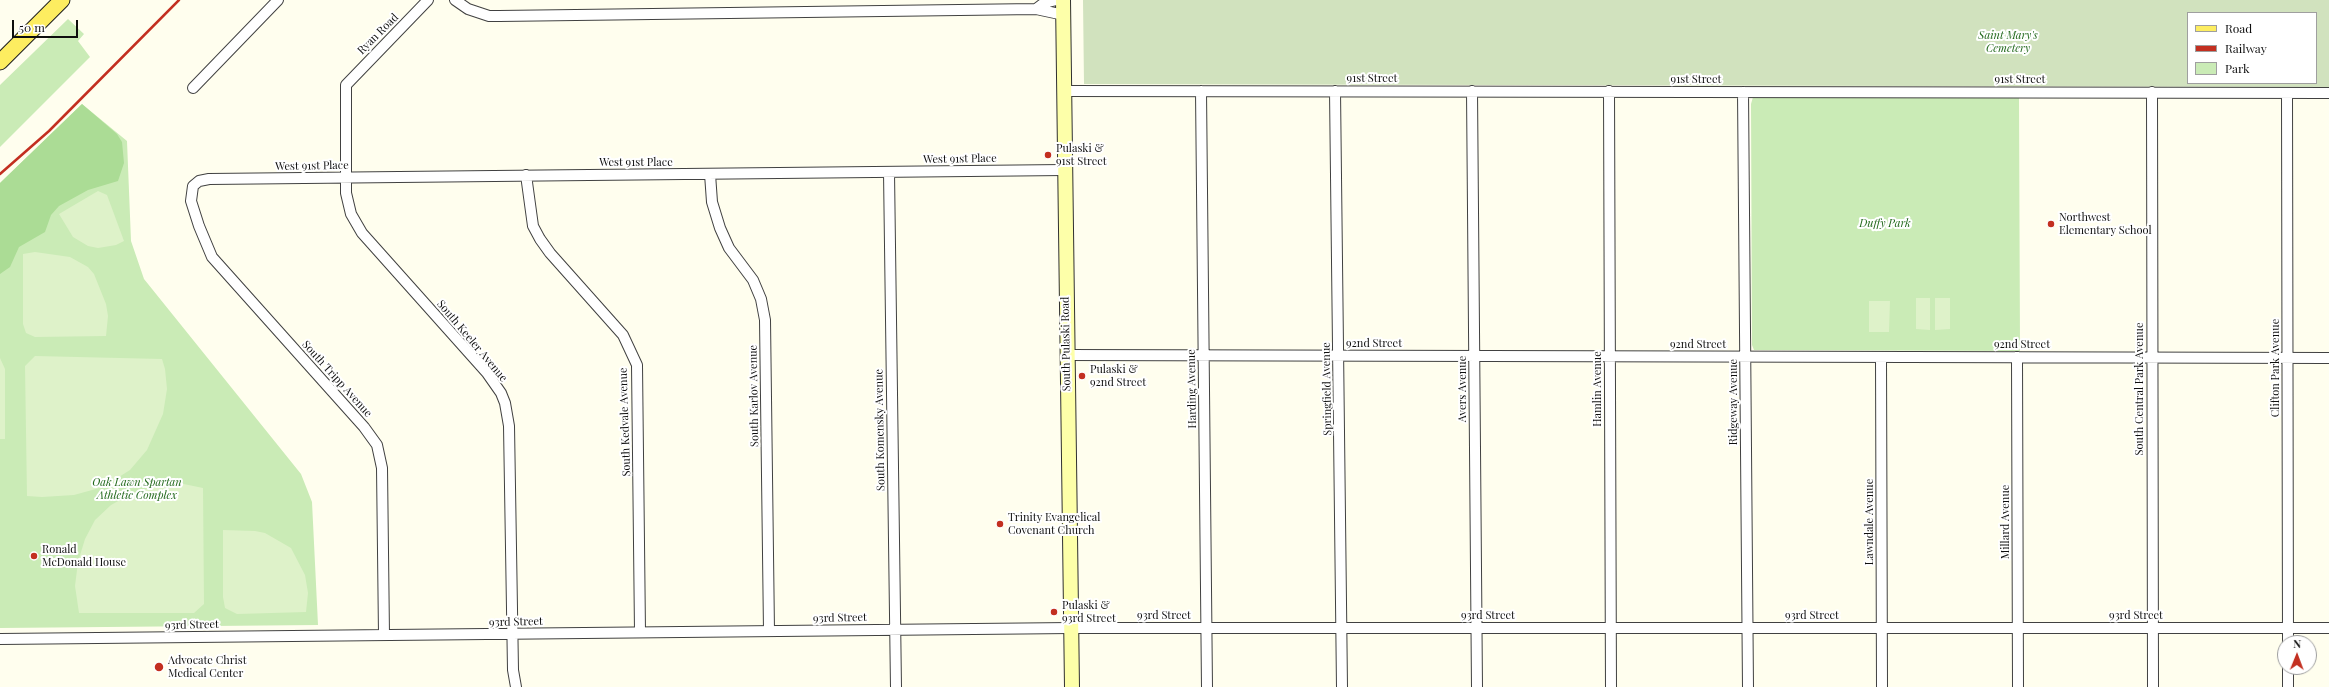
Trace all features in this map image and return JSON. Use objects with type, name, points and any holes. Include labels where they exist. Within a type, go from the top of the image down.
[{"type":"main road","points":[[0,62],[62,0]]},
{"type":"main road","name":"South Pulaski Road","points":[[1063,0],[1066,355],[1072,687]]},
{"type":"street","points":[[193,88],[278,0]]},
{"type":"street","name":"Ryan Road","points":[[346,85],[428,0]]},
{"type":"street","points":[[455,0],[474,11],[489,16],[938,5],[1039,4],[1057,0]]},
{"type":"street","points":[[1039,4],[1064,15]]},
{"type":"street","name":"South Keeler Avenue","points":[[346,85],[346,177],[348,203],[355,223],[362,233],[487,373],[501,393],[505,403],[509,426],[512,634],[513,670],[516,687]]},
{"type":"street","name":"91st Street","points":[[1064,91],[2329,93]]},
{"type":"street","name":"Harding Avenue","points":[[1200,91],[1207,687]]},
{"type":"street","name":"Springfield Avenue","points":[[1335,91],[1342,687]]},
{"type":"street","name":"Avers Avenue","points":[[1472,91],[1477,687]]},
{"type":"street","name":"Hamlin Avenue","points":[[1609,91],[1611,687]]},
{"type":"street","name":"Ridgeway Avenue","points":[[1743,92],[1748,687]]},
{"type":"street","name":"South Central Park Avenue","points":[[2152,92],[2153,687]]},
{"type":"street","name":"Clifton Park Avenue","points":[[2287,93],[2288,635]]},
{"type":"street","name":"West 91st Place","points":[[209,179],[1064,170]]},
{"type":"street","name":"South Komensky Avenue","points":[[889,172],[896,687]]},
{"type":"street","name":"South Karlov Avenue","points":[[710,174],[712,202],[720,228],[729,248],[753,280],[761,299],[765,320],[769,631]]},
{"type":"street","name":"South Kedvale Avenue","points":[[526,176],[533,226],[540,239],[550,254],[623,335],[637,365],[640,632]]},
{"type":"street","name":"South Tripp Avenue","points":[[209,179],[199,181],[193,186],[191,201],[199,226],[212,257],[364,427],[377,445],[382,468],[384,635]]},
{"type":"street","name":"92nd Street","points":[[1066,355],[2329,358]]},
{"type":"street","name":"Lawndale Avenue","points":[[1881,357],[1882,687]]},
{"type":"street","name":"Millard Avenue","points":[[2017,357],[2018,687]]},
{"type":"street","name":"93rd Street","points":[[0,639],[1071,628],[2329,628]]},
{"type":"street","points":[[2288,675],[2288,687]]},
{"type":"green space","name":"Saint Mary's Cemetery","points":[[1083,0],[2329,0],[2329,87],[1084,84]]},
{"type":"green space","points":[[68,19],[84,34],[78,41],[90,57],[0,147],[0,85]]},
{"type":"green space","name":"Duffy Park","points":[[2019,96],[2020,351],[1754,350],[1752,345],[1751,104],[1753,97]]},
{"type":"green space","name":"Oak Lawn Spartan Athletic Complex","points":[[82,104],[127,141],[131,241],[144,279],[301,474],[312,502],[318,625],[0,628],[0,183]]},
{"type":"green space","points":[[82,104],[117,134],[122,142],[124,163],[118,181],[88,190],[59,206],[51,215],[45,232],[19,247],[10,267],[0,274],[0,183]]},
{"type":"green space","points":[[98,191],[107,195],[124,241],[116,245],[98,248],[88,246],[73,237],[59,214]]},
{"type":"green space","points":[[35,252],[70,257],[88,267],[94,274],[106,304],[108,316],[106,336],[35,337],[26,333],[23,324],[23,254]]},
{"type":"green space","points":[[1916,298],[1930,298],[1930,330],[1916,329]]},
{"type":"green space","points":[[1935,298],[1950,298],[1950,329],[1935,330]]},
{"type":"green space","points":[[1869,301],[1890,301],[1889,332],[1869,332]]},
{"type":"green space","points":[[35,356],[162,359],[165,369],[167,389],[163,414],[147,450],[130,470],[103,487],[74,495],[42,497],[27,496],[25,366]]},
{"type":"green space","points":[[0,358],[5,369],[5,439],[0,439]]},
{"type":"green space","points":[[179,483],[203,488],[204,604],[194,613],[79,613],[75,586],[78,562],[85,539],[95,520],[111,505],[131,494],[156,486]]},
{"type":"green space","points":[[223,530],[255,531],[265,533],[291,548],[305,575],[308,593],[306,612],[237,614],[225,608],[223,597]]},
{"type":"railway","points":[[0,174],[49,131],[179,0]]},
{"type":"place","name":"Pulaski & 91st Street","points":[[1048,155]]},
{"type":"place","name":"Northwest Elementary School","points":[[2051,224]]},
{"type":"place","name":"Pulaski & 92nd Street","points":[[1082,376]]},
{"type":"place","name":"Trinity Evangelical Covenant Church","points":[[1000,524]]},
{"type":"place","name":"Ronald McDonald House","points":[[34,556]]},
{"type":"place","name":"Pulaski & 93rd Street","points":[[1054,612]]},
{"type":"place","name":"Advocate Christ Medical Center","points":[[159,667]]}]
